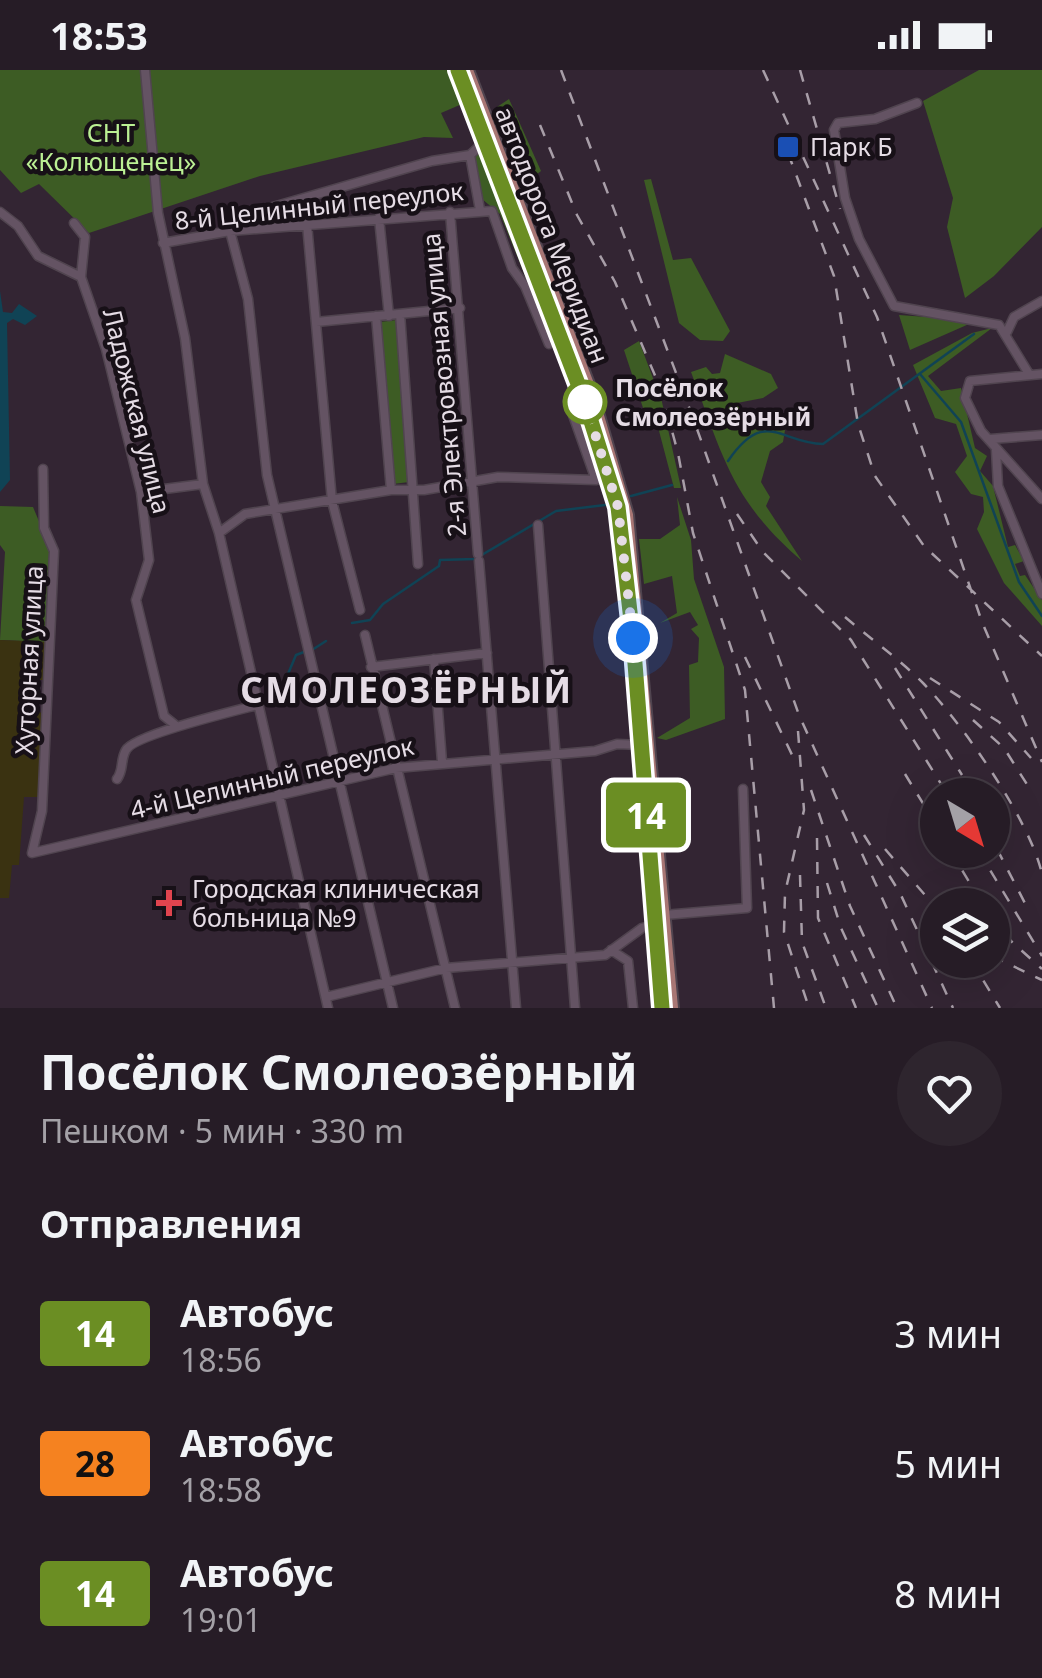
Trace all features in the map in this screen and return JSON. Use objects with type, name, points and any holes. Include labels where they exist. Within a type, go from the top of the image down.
[{"type":"main road","name":"автодорога Меридиан","points":[[458,70],[489,141],[614,475],[637,583],[673,1008]]},
{"type":"main road","name":"автодорога Меридиан","points":[[468,70],[489,141]]},
{"type":"main road","name":"автодорога Меридиан","points":[[614,475],[624,549],[662,1008]]},
{"type":"street","points":[[145,70],[163,243],[184,338],[202,484],[218,534],[327,1003]]},
{"type":"street","points":[[918,103],[874,119],[838,124],[834,130],[844,198],[859,239],[894,306],[991,322],[1007,332],[1030,374]]},
{"type":"street","points":[[393,1008],[275,508],[248,298],[230,230],[238,217],[432,161],[470,154],[489,141]]},
{"type":"street","points":[[470,154],[480,210],[492,211],[497,218],[503,246],[548,344]]},
{"type":"street","name":"8-й Целинный переулок","points":[[163,243],[230,230],[480,210]]},
{"type":"street","points":[[0,212],[18,226],[38,256],[81,277]]},
{"type":"street","name":"2-я Электровозная улица","points":[[450,212],[516,1008]]},
{"type":"street","points":[[379,218],[389,316]]},
{"type":"street","name":"Ладожская улица","points":[[74,223],[84,236],[81,277],[106,349],[141,492],[149,560],[136,600],[164,716],[174,724]]},
{"type":"street","points":[[307,224],[332,501],[360,610]]},
{"type":"street","points":[[1007,332],[1014,317],[1042,301]]},
{"type":"street","points":[[316,322],[460,308]]},
{"type":"street","points":[[400,314],[418,564]]},
{"type":"street","points":[[376,316],[391,490]]},
{"type":"street","points":[[1042,374],[970,381],[965,398],[974,420],[996,450],[998,486],[1042,594]]},
{"type":"street","points":[[568,400],[596,480]]},
{"type":"street","points":[[991,439],[1042,435]]},
{"type":"street","points":[[996,450],[1038,488],[1042,499]]},
{"type":"street","name":"Хуторная улица","points":[[32,852],[42,811],[54,550],[44,528],[42,470]]},
{"type":"street","points":[[218,534],[245,514],[391,490],[498,477],[596,480],[614,475]]},
{"type":"street","points":[[141,492],[202,484]]},
{"type":"street","points":[[538,525],[575,1008]]},
{"type":"street","points":[[365,635],[454,1008]]},
{"type":"street","points":[[371,667],[488,653]]},
{"type":"street","points":[[434,659],[442,762]]},
{"type":"street","points":[[117,780],[128,746],[162,735],[174,724],[258,706]]},
{"type":"street","name":"4-й Целинный переулок","points":[[32,852],[396,768],[556,755],[617,744],[641,746]]},
{"type":"street","points":[[664,915],[747,908],[742,789]]},
{"type":"street","points":[[316,1008],[387,982],[446,968],[571,958],[611,950],[654,925]]},
{"type":"street","points":[[611,950],[628,961],[633,1008]]},
{"type":"green space","name":"СНТ «Колющенец»","points":[[0,70],[450,70],[462,104],[441,113],[453,138],[424,137],[260,176],[89,233],[39,184],[21,193],[0,170]]},
{"type":"green space","points":[[979,70],[1042,70],[1042,227],[994,276],[965,298],[947,227],[953,198],[923,101]]},
{"type":"green space","points":[[509,99],[541,171],[527,182],[543,206],[535,213],[497,107]]},
{"type":"green space","points":[[478,151],[484,152],[541,303],[537,305],[500,214],[482,199],[475,159]]},
{"type":"green space","points":[[651,179],[673,260],[691,258],[730,331],[723,341],[700,340],[679,323],[644,180]]},
{"type":"green space","points":[[899,315],[969,320],[969,324],[910,350]]},
{"type":"green space","points":[[397,320],[409,482],[393,484],[380,322]]},
{"type":"green space","points":[[992,328],[928,376],[941,391],[961,388],[975,448],[987,456],[980,471],[993,486],[1008,547],[1015,545],[1024,561],[1015,564],[1020,576],[1025,575],[1042,600],[1042,626],[1004,583],[977,529],[984,512],[983,497],[971,494],[955,472],[967,456],[956,424],[935,418],[913,365],[972,333]]},
{"type":"green space","points":[[639,341],[662,402],[681,488],[674,488],[658,427],[645,414],[624,350]]},
{"type":"green space","points":[[725,354],[771,374],[778,388],[763,398],[737,403],[748,424],[787,418],[783,442],[770,451],[761,482],[770,497],[766,506],[802,561],[778,539],[744,497],[691,372],[706,367],[712,374],[720,373]]},
{"type":"green space","points":[[677,497],[691,540],[694,579],[724,667],[725,719],[666,740],[657,738],[690,718],[689,665],[698,662],[699,638],[691,629],[698,625],[690,612],[660,623],[677,613],[672,576],[644,584],[639,539],[660,539],[680,525]]},
{"type":"green space","points":[[0,506],[33,507],[51,550],[47,642],[0,640],[5,552],[0,545]]},
{"type":"sand","points":[[0,640],[47,642],[46,680],[36,680],[36,712],[44,713],[40,797],[24,797],[19,865],[12,865],[9,898],[0,898]]},
{"type":"water","points":[[0,291],[3,312],[12,313],[19,304],[37,316],[25,325],[13,319],[7,323],[10,480],[0,492]]},
{"type":"waterway","points":[[728,461],[752,435],[763,432],[823,444],[974,334]]},
{"type":"waterway","points":[[920,374],[961,422],[1019,582],[1042,616]]},
{"type":"waterway","points":[[631,496],[672,485]]},
{"type":"waterway","points":[[352,623],[370,620],[383,604],[439,566],[440,560],[475,559],[556,511],[605,505]]},
{"type":"waterway","points":[[312,650],[326,641]]},
{"type":"waterway","points":[[267,698],[285,681],[296,655],[304,652]]},
{"type":"railway","points":[[561,70],[692,415],[799,715],[932,1008]]},
{"type":"railway","points":[[763,70],[877,317],[982,622],[1042,762]]},
{"type":"railway","points":[[800,70],[840,209]]},
{"type":"railway","points":[[540,125],[577,215],[615,282],[660,387],[678,453],[693,533],[745,690],[774,1008]]},
{"type":"railway","points":[[788,153],[834,276],[858,424],[875,476],[924,546],[1042,656]]},
{"type":"railway","points":[[737,514],[763,552],[851,640],[937,778]]},
{"type":"railway","points":[[845,617],[914,674],[956,722],[1009,800],[1042,874]]},
{"type":"railway","points":[[745,657],[795,761]]},
{"type":"railway","points":[[895,668],[962,775]]},
{"type":"railway","points":[[930,678],[999,722],[1031,758]]},
{"type":"railway","points":[[973,720],[1004,748],[1028,786]]},
{"type":"railway","points":[[798,731],[804,810],[785,893],[784,932],[809,1008]]},
{"type":"railway","points":[[905,774],[920,799]]},
{"type":"railway","points":[[811,790],[850,906],[897,1008]]},
{"type":"railway","points":[[864,835],[900,893],[953,1008]]},
{"type":"railway","points":[[817,838],[818,918],[856,1008]]},
{"type":"railway","points":[[885,849],[920,889]]},
{"type":"railway","points":[[961,868],[973,888]]},
{"type":"railway","points":[[989,868],[1042,956]]},
{"type":"railway","points":[[1007,868],[1029,911]]},
{"type":"railway","points":[[800,875],[802,942],[826,1008]]},
{"type":"railway","points":[[827,883],[841,928],[878,1008]]},
{"type":"railway","points":[[1010,940],[1042,969]]},
{"type":"railway","points":[[1010,965],[1042,980]]},
{"type":"railway","points":[[982,978],[1000,1008]]},
{"type":"bus line","name":"14","points":[[458,70],[585,402],[618,507],[633,638],[662,1008]]},
{"type":"place","name":"Парк Б","points":[[788,147]]},
{"type":"place","name":"Посёлок Смолеозёрный","points":[[585,402]]},
{"type":"place","name":"Городская клиническая больница №9","points":[[169,903]]},
{"type":"district","name":"СМОЛЕОЗЁРНЫЙ","points":[[407,691]]},
{"type":"route","points":[[585,402],[618,507],[633,638]]}]
